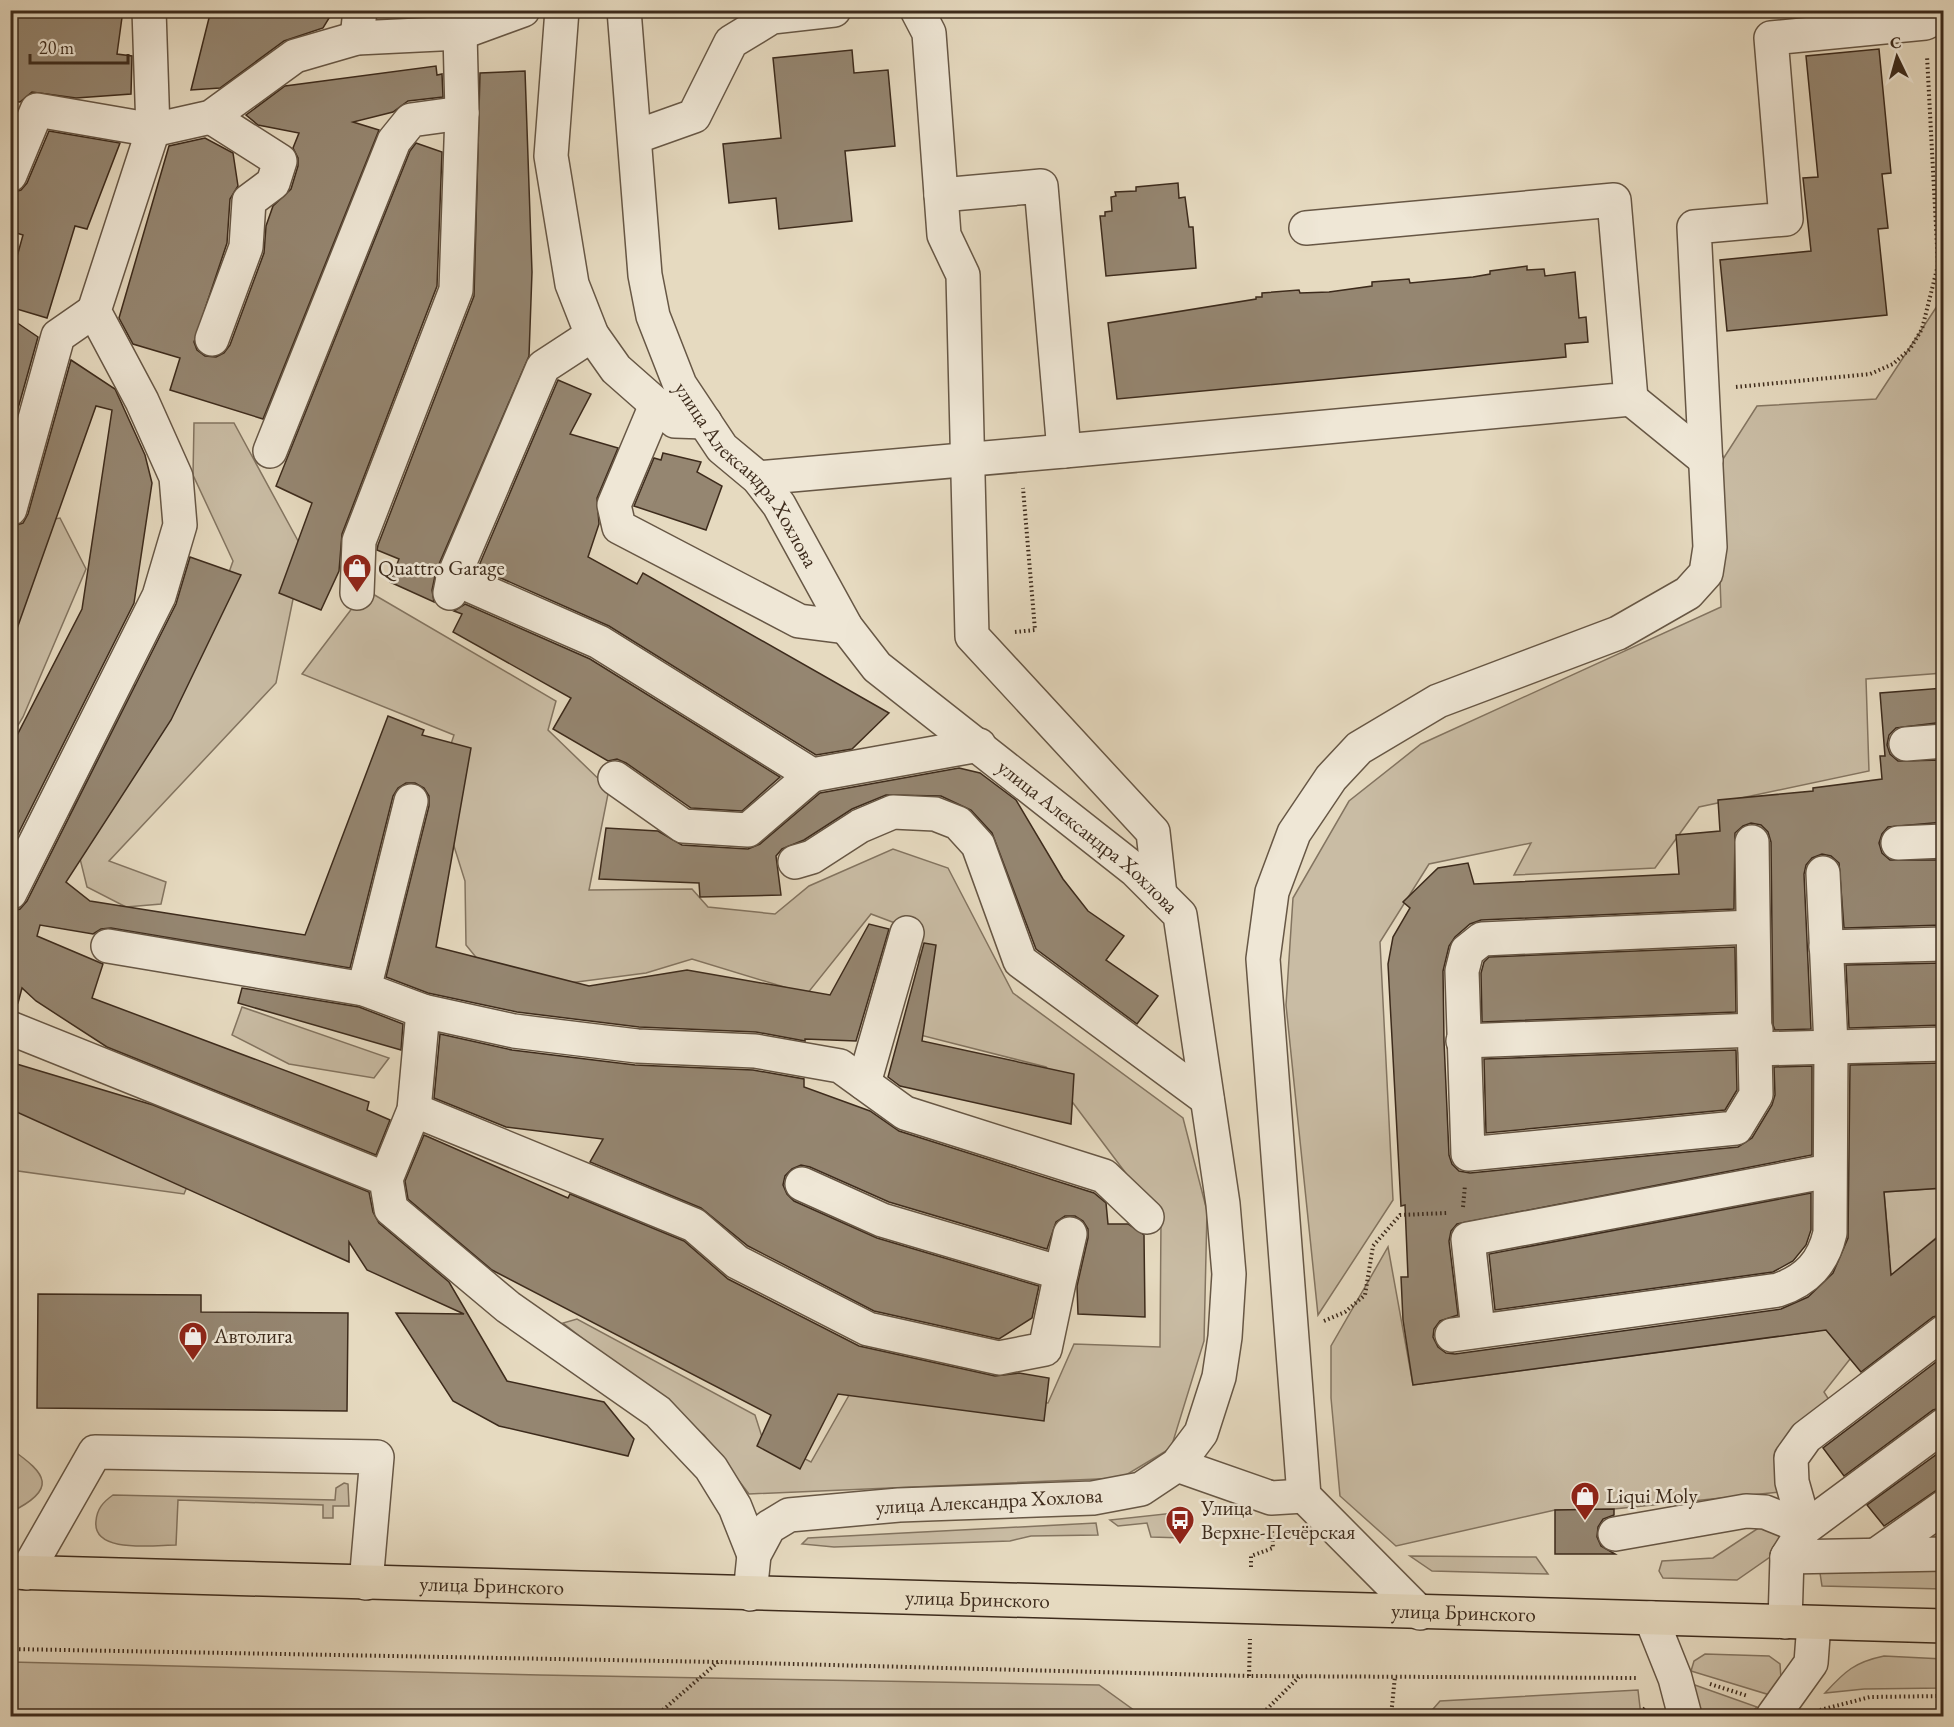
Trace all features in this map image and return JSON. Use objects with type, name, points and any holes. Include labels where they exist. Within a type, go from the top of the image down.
[{"type":"main road","name":"улица Бринского","points":[[18,1572],[1944,1626]]},
{"type":"street","points":[[10,509],[58,336],[94,311],[153,130],[149,10]]},
{"type":"street","points":[[10,175],[37,110],[153,130],[211,117],[295,56],[359,24],[460,33],[523,10]]},
{"type":"street","points":[[562,10],[551,156],[572,284],[592,336],[616,369],[675,421],[705,422]]},
{"type":"street","name":"улица Александра Хохлова","points":[[624,10],[645,275],[653,316],[681,385],[722,448],[758,478],[778,505],[846,627],[877,666],[1135,870],[1180,915],[1223,1204],[1229,1274],[1225,1337],[1219,1377],[1201,1433],[1177,1465],[1141,1489],[1094,1498],[899,1505],[789,1515],[769,1527],[754,1555],[750,1594]]},
{"type":"street","points":[[634,137],[694,116],[731,42],[772,17],[834,10]]},
{"type":"street","points":[[917,10],[929,33],[944,235],[963,275],[972,636],[1154,832],[1160,895]]},
{"type":"street","points":[[1420,1613],[1304,1496],[1263,959],[1272,892],[1294,833],[1331,778],[1359,748],[1438,701],[1618,633],[1688,593],[1706,573],[1710,547],[1694,227],[1786,219],[1771,38],[1934,18]]},
{"type":"street","points":[[357,593],[359,541],[456,290],[462,113],[460,33]]},
{"type":"street","points":[[270,451],[393,141],[411,120],[462,113]]},
{"type":"street","points":[[211,117],[280,160],[273,183],[249,201],[246,247],[212,339]]},
{"type":"street","points":[[941,195],[1041,186],[1064,451]]},
{"type":"street","points":[[1306,228],[1614,200],[1632,399]]},
{"type":"street","points":[[10,893],[159,596],[180,525],[176,477],[142,401],[94,311]]},
{"type":"street","points":[[592,336],[543,367],[452,586],[599,642],[812,775]]},
{"type":"street","points":[[758,478],[1632,399],[1706,460]]},
{"type":"street","points":[[656,405],[614,505],[619,527],[799,621],[846,627]]},
{"type":"street","points":[[1906,744],[1944,741]]},
{"type":"street","points":[[615,778],[683,826],[748,830],[812,775],[979,745]]},
{"type":"street","points":[[364,989],[411,801]]},
{"type":"street","points":[[795,862],[812,857],[860,826],[893,812],[934,814],[958,824],[978,845],[1020,961],[1207,1099]]},
{"type":"street","points":[[1898,843],[1944,841]]},
{"type":"street","points":[[1752,842],[1756,1095],[1736,1128],[1468,1155],[1462,971],[1467,951],[1482,939],[1752,927]]},
{"type":"street","points":[[1823,873],[1831,1046],[1830,1233],[1825,1255],[1798,1283],[1778,1290],[1465,1333],[1468,1239],[1829,1171]]},
{"type":"street","points":[[864,1083],[907,933]]},
{"type":"street","points":[[1826,947],[1944,944]]},
{"type":"street","points":[[108,946],[364,989],[423,1011],[514,1031],[615,1044],[755,1051],[840,1066],[905,1113],[1104,1176],[1147,1217]]},
{"type":"street","points":[[423,1011],[414,1110],[386,1179],[392,1209],[508,1307],[658,1412],[711,1468],[735,1507],[754,1555]]},
{"type":"street","points":[[10,1028],[386,1179]]},
{"type":"street","points":[[1463,1041],[1756,1040],[1831,1046],[1944,1044]]},
{"type":"street","points":[[414,1110],[694,1225],[737,1262],[868,1329],[999,1358],[1045,1349],[1070,1234]]},
{"type":"street","points":[[802,1184],[882,1220],[1061,1273]]},
{"type":"street","points":[[1805,1528],[1792,1482],[1791,1458],[1806,1437],[1944,1332]]},
{"type":"street","points":[[1763,1707],[1811,1663],[1799,1623],[1787,1557],[1805,1528],[1944,1425]]},
{"type":"street","points":[[18,1572],[95,1452],[377,1457],[366,1583]]},
{"type":"street","points":[[1177,1465],[1271,1498],[1304,1496]]},
{"type":"street","points":[[1876,1555],[1944,1507]]},
{"type":"street","points":[[1615,1534],[1746,1511],[1765,1512],[1805,1528]]},
{"type":"street","points":[[1787,1557],[1944,1554]]},
{"type":"street","points":[[1651,1618],[1675,1678],[1686,1716]]},
{"type":"path","points":[[1702,390],[1870,374],[1893,364],[1910,349],[1922,329],[1938,265],[1934,18]]},
{"type":"path","points":[[1936,233],[1944,238]]},
{"type":"path","points":[[972,636],[1035,630],[1020,454]]},
{"type":"path","points":[[1462,1212],[1468,1155]]},
{"type":"path","points":[[1291,1330],[1320,1323],[1345,1312],[1365,1295],[1373,1246],[1400,1215],[1452,1212]]},
{"type":"path","points":[[1251,1556],[1251,1567]]},
{"type":"path","points":[[1250,1639],[1250,1676]]},
{"type":"path","points":[[10,1649],[718,1662],[1250,1676],[1645,1678]]},
{"type":"path","points":[[656,1716],[718,1662]]},
{"type":"path","points":[[1260,1716],[1300,1676]]},
{"type":"path","points":[[1391,1716],[1395,1676]]},
{"type":"path","points":[[1702,1682],[1763,1707]]},
{"type":"path","points":[[1812,1716],[1821,1709],[1870,1697],[1944,1696]]},
{"type":"shaded area","points":[[1943,297],[1943,673],[1866,679],[1869,771],[1699,807],[1655,868],[1514,875],[1531,843],[1429,864],[1380,942],[1393,1200],[1318,1315],[1286,1005],[1293,898],[1349,801],[1421,744],[1721,607],[1716,470],[1757,406],[1876,399]]},
{"type":"shaded area","points":[[194,423],[234,423],[303,550],[276,683],[109,861],[166,882],[161,904],[126,907],[87,887],[69,814],[132,684],[151,696],[198,660],[233,561],[193,475]]},
{"type":"shaded area","points":[[60,518],[86,569],[23,717],[11,737],[11,573],[24,524]]},
{"type":"shaded area","points":[[366,590],[556,701],[548,730],[609,789],[589,890],[692,889],[708,907],[775,914],[809,886],[893,849],[948,868],[1013,993],[1183,1118],[1207,1211],[1204,1341],[1171,1448],[1121,1478],[749,1494],[704,1435],[563,1323],[577,1319],[755,1415],[762,1437],[811,1462],[852,1390],[1048,1403],[1074,1344],[1160,1347],[1161,1220],[1046,1067],[920,1035],[919,932],[871,914],[807,994],[692,959],[646,973],[569,983],[484,967],[466,945],[465,881],[436,789],[454,735],[302,674]]},
{"type":"shaded area","points":[[242,1007],[389,1058],[374,1078],[289,1064],[232,1035]]},
{"type":"shaded area","points":[[11,1099],[204,1146],[184,1194],[11,1170]]},
{"type":"shaded area","points":[[1943,1188],[1943,1232],[1907,1262],[1850,1359],[1824,1392],[1831,1403],[1780,1492],[1614,1509],[1555,1510],[1396,1546],[1340,1496],[1331,1398],[1331,1346],[1388,1247],[1413,1385],[1818,1331],[1847,1309],[1889,1247],[1884,1192]]},
{"type":"shaded area","points":[[11,1449],[33,1466],[42,1481],[41,1489],[36,1496],[11,1512]]},
{"type":"shaded area","points":[[344,1483],[348,1484],[349,1506],[333,1506],[333,1518],[323,1518],[323,1505],[178,1500],[176,1545],[126,1545],[104,1539],[97,1532],[96,1521],[99,1509],[113,1495],[335,1500],[336,1488]]},
{"type":"shaded area","points":[[1183,1512],[1184,1538],[1151,1537],[1147,1523],[1118,1526],[1110,1520]]},
{"type":"shaded area","points":[[1096,1523],[1098,1535],[1031,1536],[1010,1541],[834,1547],[802,1544],[808,1538]]},
{"type":"shaded area","points":[[1773,1526],[1783,1539],[1780,1550],[1737,1580],[1663,1578],[1659,1571],[1662,1561],[1713,1558],[1760,1527]]},
{"type":"shaded area","points":[[1410,1556],[1536,1557],[1548,1574],[1432,1571]]},
{"type":"shaded area","points":[[1943,1569],[1943,1589],[1822,1586],[1820,1573]]},
{"type":"shaded area","points":[[1705,1654],[1769,1656],[1780,1664],[1781,1679],[1770,1695],[1691,1671],[1694,1661]]},
{"type":"shaded area","points":[[1884,1656],[1943,1659],[1943,1688],[1864,1689],[1825,1693],[1851,1669],[1865,1661]]},
{"type":"shaded area","points":[[11,1662],[540,1675],[1099,1685],[1138,1713],[1234,1713],[1241,1716],[11,1716]]},
{"type":"shaded area","points":[[1692,1684],[1757,1707],[1747,1716],[1697,1716]]},
{"type":"shaded area","points":[[1638,1690],[1641,1716],[1427,1716],[1440,1701]]},
{"type":"building","points":[[14,10],[123,10],[117,54],[132,56],[131,94],[76,98],[32,92],[20,102],[10,101],[10,30]]},
{"type":"building","points":[[211,10],[334,10],[323,28],[284,41],[220,88],[191,90]]},
{"type":"building","points":[[1879,49],[1891,173],[1882,174],[1888,228],[1878,229],[1887,315],[1727,331],[1720,260],[1811,251],[1803,178],[1818,177],[1806,56]]},
{"type":"building","points":[[852,50],[854,73],[888,70],[895,146],[845,151],[852,221],[779,229],[776,198],[729,203],[723,144],[781,138],[773,58]]},
{"type":"building","points":[[436,66],[437,75],[442,74],[443,97],[408,101],[393,112],[353,122],[379,130],[263,419],[170,390],[180,358],[133,344],[119,318],[169,146],[205,138],[233,153],[238,186],[230,199],[227,243],[194,342],[197,350],[205,356],[216,357],[224,353],[230,345],[264,253],[266,226],[273,206],[291,189],[298,166],[298,158],[293,148],[299,133],[258,125],[246,115],[285,86]]},
{"type":"building","points":[[525,71],[532,272],[529,356],[436,571],[432,590],[434,602],[390,582],[399,559],[377,550],[474,296],[480,73]]},
{"type":"building","points":[[49,131],[120,143],[87,229],[75,226],[47,318],[10,307],[10,282],[23,235],[10,231],[10,193],[21,190],[27,183]]},
{"type":"building","points":[[416,143],[442,152],[437,286],[342,534],[339,571],[321,610],[279,593],[312,503],[276,486],[410,151]]},
{"type":"building","points":[[1178,183],[1179,198],[1185,197],[1189,227],[1193,227],[1196,268],[1106,276],[1100,216],[1105,216],[1105,212],[1112,211],[1111,197],[1116,196],[1115,192],[1136,191],[1136,187]]},
{"type":"building","points":[[1527,266],[1527,270],[1544,269],[1545,276],[1575,272],[1579,318],[1586,317],[1588,342],[1565,344],[1566,357],[1117,399],[1108,323],[1256,299],[1256,297],[1262,297],[1262,293],[1299,290],[1300,293],[1329,292],[1372,286],[1372,282],[1409,279],[1410,283],[1473,277],[1490,274],[1490,271]]},
{"type":"building","points":[[10,318],[38,337],[10,437]]},
{"type":"building","points":[[71,360],[115,389],[145,455],[152,483],[134,603],[10,850],[10,749],[82,609],[112,410],[96,406],[14,637],[10,636],[10,527],[23,523],[28,514]]},
{"type":"building","points":[[558,380],[591,394],[570,434],[618,448],[597,498],[599,524],[588,557],[637,584],[643,573],[889,713],[852,749],[816,755],[609,626],[478,568]]},
{"type":"building","points":[[663,453],[701,462],[697,472],[722,486],[706,530],[634,506],[654,458],[661,460]]},
{"type":"building","points":[[190,557],[241,575],[171,720],[66,882],[90,901],[305,935],[388,716],[424,730],[422,735],[471,748],[436,947],[589,986],[687,970],[830,995],[869,924],[889,929],[856,1041],[805,1039],[805,1041],[756,1032],[639,1027],[517,1012],[428,993],[386,977],[429,806],[429,796],[424,788],[415,783],[406,783],[398,788],[393,796],[350,968],[111,928],[101,929],[93,934],[40,925],[37,936],[103,964],[92,998],[369,1102],[367,1110],[390,1120],[376,1155],[107,1047],[36,1001],[22,988],[18,1003],[10,1002],[10,912],[20,909],[27,901],[176,604]]},
{"type":"building","points":[[465,604],[590,659],[780,777],[742,811],[691,808],[626,763],[617,759],[608,761],[553,729],[571,698],[453,632],[462,614],[454,611]]},
{"type":"building","points":[[1944,688],[1944,722],[1896,728],[1889,735],[1887,745],[1890,754],[1898,761],[1944,760],[1944,822],[1888,827],[1879,843],[1882,853],[1890,860],[1944,860],[1944,925],[1844,928],[1839,863],[1831,856],[1822,854],[1812,858],[1806,865],[1804,874],[1811,1029],[1775,1030],[1773,1025],[1771,842],[1768,832],[1761,825],[1751,823],[1735,833],[1734,909],[1481,920],[1470,924],[1455,937],[1449,946],[1443,971],[1444,1041],[1449,1155],[1452,1164],[1459,1171],[1470,1173],[1738,1147],[1752,1138],[1772,1105],[1775,1095],[1774,1067],[1812,1066],[1812,1155],[1457,1224],[1451,1231],[1449,1241],[1458,1315],[1440,1321],[1434,1329],[1433,1337],[1438,1347],[1446,1353],[1455,1354],[1781,1309],[1808,1297],[1833,1273],[1848,1238],[1850,1065],[1944,1063],[1944,1188],[1884,1192],[1891,1275],[1944,1232],[1944,1314],[1933,1317],[1861,1372],[1826,1330],[1413,1385],[1403,1320],[1401,1277],[1408,1277],[1405,1205],[1401,1206],[1388,964],[1393,937],[1410,908],[1403,902],[1438,868],[1468,863],[1474,884],[1679,874],[1676,835],[1720,831],[1718,800],[1813,791],[1813,788],[1882,779],[1880,756],[1885,756],[1880,693]]},
{"type":"building","points":[[959,768],[980,773],[1016,800],[1063,879],[1088,911],[1124,936],[1106,960],[1158,996],[1137,1024],[1036,949],[992,833],[971,810],[941,796],[886,795],[852,809],[804,840],[782,849],[776,856],[781,895],[700,897],[699,883],[599,879],[606,828],[658,831],[682,845],[748,849],[760,844],[820,793]]},
{"type":"building","points":[[924,943],[936,945],[922,1041],[1074,1074],[1071,1124],[900,1086],[888,1077]]},
{"type":"building","points":[[1735,947],[1736,1012],[1482,1022],[1481,973],[1484,962],[1489,957]]},
{"type":"building","points":[[1944,963],[1944,1025],[1849,1028],[1846,965]]},
{"type":"building","points":[[242,988],[359,1007],[403,1024],[401,1050],[238,1003]]},
{"type":"building","points":[[440,1034],[512,1050],[635,1065],[753,1070],[804,1079],[804,1087],[870,1111],[899,1131],[1094,1193],[1106,1203],[1108,1224],[1128,1224],[1144,1235],[1145,1317],[1078,1314],[1077,1286],[1088,1229],[1083,1221],[1075,1216],[1065,1216],[1056,1222],[1047,1249],[889,1202],[810,1167],[801,1165],[792,1169],[785,1176],[783,1185],[787,1194],[794,1201],[877,1238],[1039,1286],[1032,1318],[999,1339],[874,1311],[748,1246],[701,1208],[590,1162],[603,1139],[506,1127],[434,1098]]},
{"type":"building","points":[[1736,1050],[1737,1090],[1725,1110],[1486,1133],[1484,1059]]},
{"type":"building","points":[[10,1062],[153,1105],[369,1192],[373,1212],[379,1223],[449,1282],[507,1381],[604,1402],[634,1439],[628,1456],[499,1426],[453,1401],[396,1313],[464,1314],[367,1270],[349,1242],[349,1262],[10,1109]]},
{"type":"building","points":[[424,1135],[568,1198],[570,1194],[684,1241],[728,1279],[859,1346],[995,1376],[1019,1373],[1049,1378],[1044,1421],[838,1394],[800,1469],[757,1446],[771,1415],[492,1270],[408,1199],[405,1181]]},
{"type":"building","points":[[1811,1193],[1811,1230],[1806,1245],[1793,1261],[1773,1272],[1495,1310],[1489,1254]]},
{"type":"building","name":"Автолига","points":[[38,1294],[201,1295],[201,1312],[348,1313],[347,1411],[37,1408]]},
{"type":"building","points":[[1944,1356],[1944,1407],[1933,1410],[1844,1476],[1823,1448]]},
{"type":"building","points":[[1944,1449],[1944,1485],[1884,1526],[1867,1505]]},
{"type":"building","name":"Liqui Moly","points":[[1614,1509],[1614,1515],[1603,1519],[1598,1527],[1597,1537],[1601,1546],[1615,1554],[1555,1554],[1555,1510]]},
{"type":"place","name":"Quattro Garage","points":[[357,594]]},
{"type":"place","name":"Автолига","points":[[193,1362]]},
{"type":"place","name":"Liqui Moly","points":[[1585,1522]]},
{"type":"place","name":"Улица Верхне-Печёрская","points":[[1180,1546]]}]
